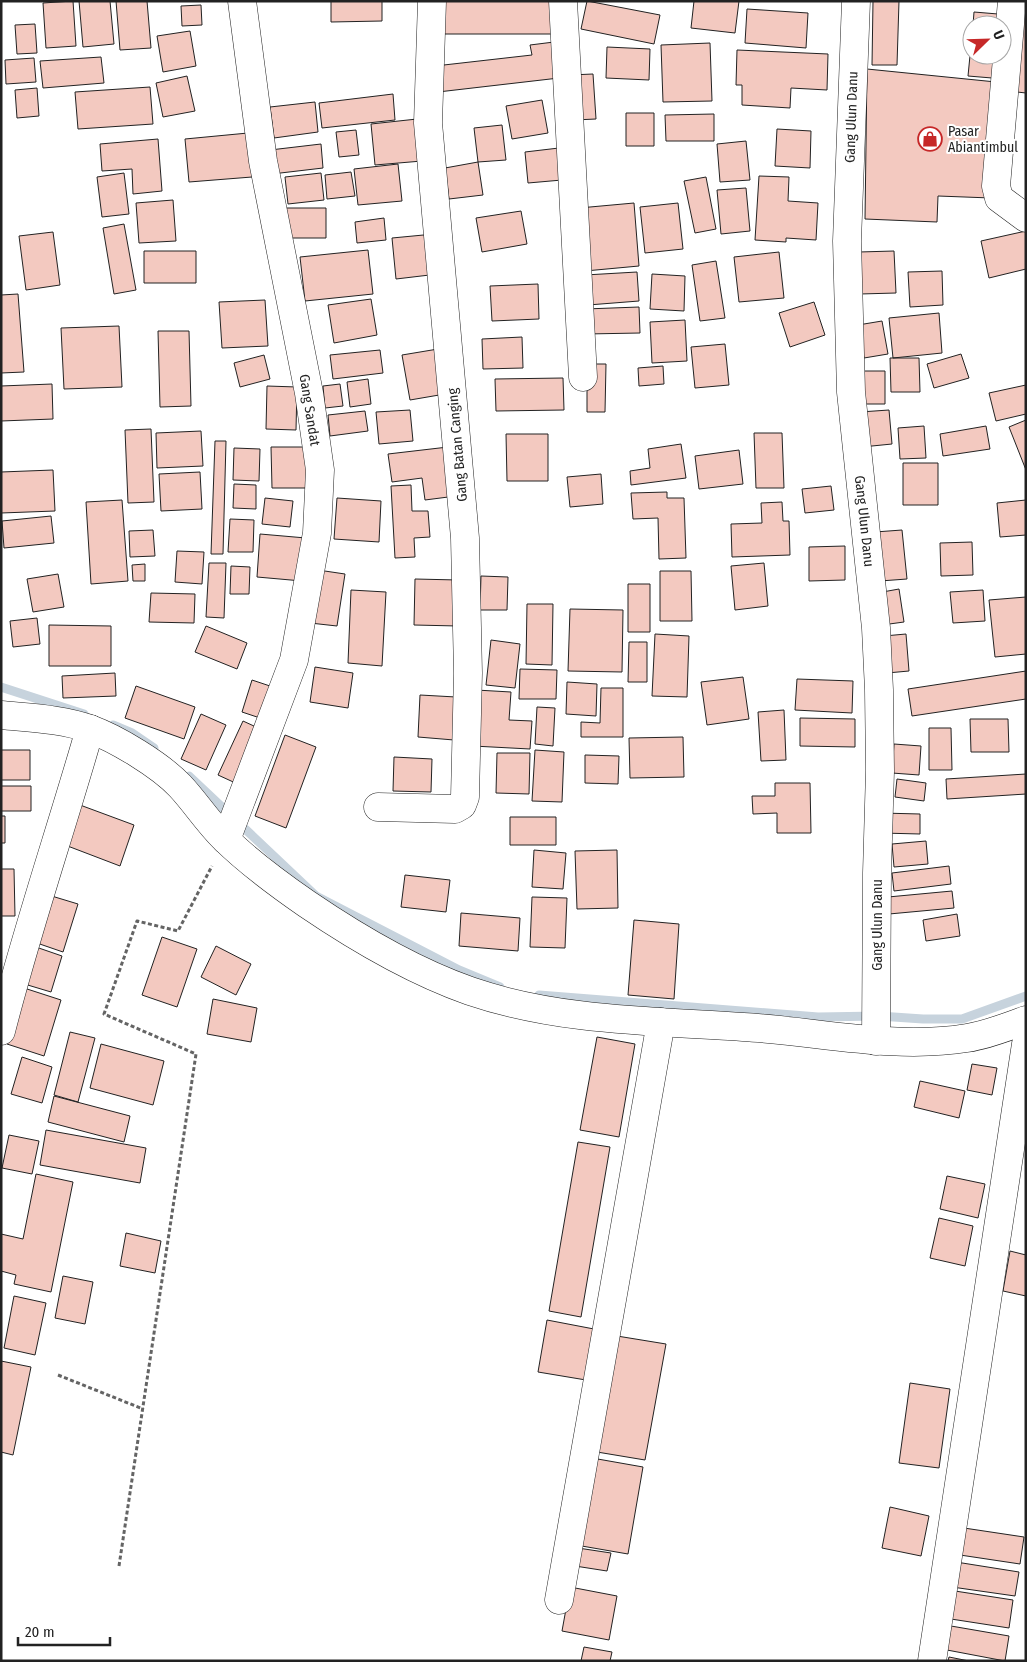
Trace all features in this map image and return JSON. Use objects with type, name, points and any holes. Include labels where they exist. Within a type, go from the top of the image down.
[{"type":"street","name":"Gang Sandat","points":[[232,825],[294,660],[317,533],[320,470],[309,393],[263,161],[242,1]]},
{"type":"street","name":"Gang Batan Canging","points":[[378,808],[455,809],[462,804],[465,797],[468,673],[465,538],[428,123],[432,1]]},
{"type":"street","points":[[563,1],[583,377]]},
{"type":"street","name":"Gang Ulun Danu","points":[[856,1],[847,241],[851,392],[876,628],[879,690],[877,1033]]},
{"type":"street","points":[[1012,1],[996,186],[999,198],[1026,218]]},
{"type":"street","points":[[1,715],[59,721],[90,729],[135,752],[179,785],[205,818],[232,825],[304,902],[390,955],[468,990],[499,1000],[591,1018],[877,1033],[924,1042],[970,1038],[1026,1020]]},
{"type":"street","points":[[1,1031],[19,962],[54,854],[90,729]]},
{"type":"street","points":[[559,1600],[661,1022]]},
{"type":"street","points":[[932,1661],[1026,1044]]},
{"type":"path","points":[[119,1566],[196,1054],[104,1014],[137,921],[178,931],[232,825]]},
{"type":"path","points":[[58,1375],[143,1408]]},
{"type":"building","points":[[73,1],[76,46],[46,48],[43,3]]},
{"type":"building","points":[[79,1],[110,1],[114,44],[83,47]]},
{"type":"building","points":[[116,1],[147,1],[151,48],[120,50]]},
{"type":"building","points":[[331,1],[382,1],[382,21],[331,22]]},
{"type":"building","points":[[442,1],[556,1],[556,34],[442,34]]},
{"type":"building","points":[[587,1],[660,15],[654,44],[581,29]]},
{"type":"building","points":[[694,1],[739,1],[735,33],[691,28]]},
{"type":"building","points":[[873,1],[899,1],[897,65],[872,65]]},
{"type":"building","points":[[201,5],[202,25],[182,26],[181,6]]},
{"type":"building","points":[[747,9],[808,13],[806,48],[745,43]]},
{"type":"building","points":[[974,12],[998,14],[998,15],[974,15]]},
{"type":"building","points":[[1014,14],[1026,15],[1026,93],[1008,91],[1010,65],[1012,65]]},
{"type":"building","points":[[35,24],[37,53],[17,54],[15,25]]},
{"type":"building","points":[[190,31],[196,66],[163,72],[157,36]]},
{"type":"building","points":[[554,42],[559,78],[438,92],[435,66],[532,55],[530,45]]},
{"type":"building","points":[[710,43],[712,101],[663,102],[661,45]]},
{"type":"building","points":[[607,47],[650,49],[649,80],[606,78]]},
{"type":"building","points":[[737,50],[828,54],[827,90],[791,88],[790,108],[742,105],[742,85],[736,85]]},
{"type":"building","points":[[101,57],[104,83],[43,88],[40,61]]},
{"type":"building","points":[[34,58],[36,82],[6,84],[5,60]]},
{"type":"building","points":[[969,65],[993,65],[992,78],[968,76]]},
{"type":"building","name":"Pasar Abiantimbul","points":[[867,69],[996,82],[991,198],[938,196],[937,222],[865,219]]},
{"type":"building","points":[[593,74],[596,119],[574,120],[570,75]]},
{"type":"building","points":[[187,76],[195,111],[163,117],[156,83]]},
{"type":"building","points":[[150,87],[153,124],[78,129],[75,92]]},
{"type":"building","points":[[37,88],[39,116],[17,118],[15,90]]},
{"type":"building","points":[[393,94],[395,120],[322,128],[319,103]]},
{"type":"building","points":[[542,100],[548,133],[512,139],[506,106]]},
{"type":"building","points":[[315,102],[318,132],[274,138],[270,107]]},
{"type":"building","points":[[626,113],[654,113],[654,146],[626,146]]},
{"type":"building","points":[[714,114],[714,141],[666,141],[665,115]]},
{"type":"building","points":[[417,119],[422,161],[375,165],[371,124]]},
{"type":"building","points":[[502,125],[506,160],[478,162],[474,128]]},
{"type":"building","points":[[777,129],[811,131],[810,168],[775,166]]},
{"type":"building","points":[[356,130],[359,155],[339,157],[336,132]]},
{"type":"building","points":[[248,133],[252,177],[189,182],[185,139]]},
{"type":"building","points":[[158,139],[162,191],[133,194],[132,169],[102,171],[100,144]]},
{"type":"building","points":[[746,141],[750,180],[720,182],[717,144]]},
{"type":"building","points":[[321,144],[323,168],[272,174],[270,150]]},
{"type":"building","points":[[559,148],[562,180],[528,183],[525,152]]},
{"type":"building","points":[[478,162],[483,195],[449,199],[445,168]]},
{"type":"building","points":[[398,164],[402,201],[358,205],[354,169]]},
{"type":"building","points":[[351,172],[355,196],[327,199],[325,175]]},
{"type":"building","points":[[124,173],[129,214],[102,217],[97,177]]},
{"type":"building","points":[[321,173],[324,200],[288,204],[285,177]]},
{"type":"building","points":[[759,176],[789,177],[788,201],[818,203],[816,240],[786,238],[786,242],[755,240]]},
{"type":"building","points":[[706,177],[716,229],[695,233],[684,181]]},
{"type":"building","points":[[746,188],[750,231],[721,234],[717,190]]},
{"type":"building","points":[[173,200],[176,241],[139,243],[136,203]]},
{"type":"building","points":[[634,203],[639,266],[585,271],[579,208]]},
{"type":"building","points":[[678,203],[683,249],[645,253],[640,207]]},
{"type":"building","points":[[286,208],[326,208],[326,238],[287,238]]},
{"type":"building","points":[[521,211],[527,244],[482,252],[476,218]]},
{"type":"building","points":[[384,218],[386,240],[357,243],[355,222]]},
{"type":"building","points":[[124,224],[136,290],[114,294],[103,228]]},
{"type":"building","points":[[1026,231],[1026,269],[989,278],[981,241]]},
{"type":"building","points":[[53,232],[60,285],[26,290],[19,236]]},
{"type":"building","points":[[434,234],[438,274],[396,279],[392,238]]},
{"type":"building","points":[[368,250],[373,294],[305,301],[300,257]]},
{"type":"building","points":[[144,251],[196,251],[196,283],[144,283]]},
{"type":"building","points":[[894,251],[896,293],[860,294],[859,252]]},
{"type":"building","points":[[779,252],[784,298],[739,302],[734,257]]},
{"type":"building","points":[[716,261],[725,318],[700,321],[692,265]]},
{"type":"building","points":[[942,271],[943,305],[910,307],[908,272]]},
{"type":"building","points":[[637,272],[639,301],[588,305],[585,275]]},
{"type":"building","points":[[652,274],[685,276],[684,311],[650,309]]},
{"type":"building","points":[[538,284],[539,319],[492,321],[490,286]]},
{"type":"building","points":[[18,294],[24,372],[1,373],[1,295]]},
{"type":"building","points":[[371,299],[377,335],[334,343],[328,305]]},
{"type":"building","points":[[265,300],[268,346],[222,348],[219,302]]},
{"type":"building","points":[[814,302],[825,335],[790,347],[779,313]]},
{"type":"building","points":[[639,307],[640,333],[586,334],[585,309]]},
{"type":"building","points":[[939,313],[942,353],[893,358],[889,318]]},
{"type":"building","points":[[685,320],[687,361],[652,363],[650,322]]},
{"type":"building","points":[[882,321],[888,354],[864,358],[858,325]]},
{"type":"building","points":[[119,326],[122,387],[64,389],[61,328]]},
{"type":"building","points":[[158,331],[189,331],[191,406],[160,407]]},
{"type":"building","points":[[522,337],[523,368],[483,369],[482,339]]},
{"type":"building","points":[[725,344],[729,385],[695,388],[691,347]]},
{"type":"building","points":[[438,349],[445,394],[410,400],[402,355]]},
{"type":"building","points":[[380,350],[383,373],[333,379],[330,355]]},
{"type":"building","points":[[961,354],[969,378],[934,388],[927,364]]},
{"type":"building","points":[[264,355],[270,379],[240,387],[234,363]]},
{"type":"building","points":[[890,358],[919,358],[920,392],[891,392]]},
{"type":"building","points":[[587,364],[606,364],[605,412],[587,412]]},
{"type":"building","points":[[663,366],[664,384],[639,386],[638,368]]},
{"type":"building","points":[[863,371],[885,371],[885,404],[862,404]]},
{"type":"building","points":[[563,378],[564,410],[496,411],[495,379]]},
{"type":"building","points":[[368,379],[371,404],[350,407],[347,382]]},
{"type":"building","points":[[52,384],[53,419],[1,421],[1,386]]},
{"type":"building","points":[[340,384],[343,406],[325,408],[323,386]]},
{"type":"building","points":[[1026,385],[1026,414],[996,421],[989,393]]},
{"type":"building","points":[[267,386],[297,387],[296,430],[266,429]]},
{"type":"building","points":[[410,410],[413,441],[379,444],[376,412]]},
{"type":"building","points":[[889,410],[892,444],[862,447],[860,412]]},
{"type":"building","points":[[365,411],[368,431],[330,436],[328,415]]},
{"type":"building","points":[[1026,420],[1026,470],[1009,427]]},
{"type":"building","points":[[924,426],[926,458],[900,459],[898,428]]},
{"type":"building","points":[[986,426],[990,449],[943,456],[940,434]]},
{"type":"building","points":[[151,429],[154,502],[128,503],[125,430]]},
{"type":"building","points":[[201,431],[203,466],[157,468],[156,433]]},
{"type":"building","points":[[754,433],[782,433],[784,488],[756,488]]},
{"type":"building","points":[[506,434],[548,434],[548,481],[507,481]]},
{"type":"building","points":[[215,441],[226,441],[223,554],[211,554]]},
{"type":"building","points":[[681,444],[686,478],[631,485],[630,471],[650,468],[648,449]]},
{"type":"building","points":[[271,447],[308,447],[308,488],[272,488]]},
{"type":"building","points":[[448,447],[456,496],[425,500],[422,478],[392,482],[388,454]]},
{"type":"building","points":[[234,448],[260,449],[259,481],[233,480]]},
{"type":"building","points":[[739,450],[743,484],[699,489],[695,456]]},
{"type":"building","points":[[903,463],[938,463],[938,505],[903,505]]},
{"type":"building","points":[[53,470],[55,511],[1,513],[1,472]]},
{"type":"building","points":[[200,472],[202,509],[161,511],[159,474]]},
{"type":"building","points":[[601,474],[603,504],[570,507],[567,477]]},
{"type":"building","points":[[234,484],[256,485],[256,509],[233,508]]},
{"type":"building","points":[[411,485],[412,511],[428,511],[430,537],[414,538],[415,557],[395,558],[391,486]]},
{"type":"building","points":[[831,486],[834,510],[805,513],[802,489]]},
{"type":"building","points":[[667,492],[667,498],[684,498],[686,558],[659,559],[658,518],[633,519],[631,493]]},
{"type":"building","points":[[265,498],[293,501],[290,527],[262,524]]},
{"type":"building","points":[[337,498],[381,501],[379,542],[334,539]]},
{"type":"building","points":[[122,500],[128,581],[91,584],[86,502]]},
{"type":"building","points":[[1026,500],[1026,535],[1000,537],[997,503]]},
{"type":"building","points":[[782,502],[783,521],[789,521],[790,555],[732,557],[731,524],[762,523],[761,503]]},
{"type":"building","points":[[51,516],[54,543],[4,548],[2,521]]},
{"type":"building","points":[[230,519],[254,520],[253,552],[228,552]]},
{"type":"building","points":[[153,530],[155,556],[130,557],[129,531]]},
{"type":"building","points":[[902,530],[907,579],[880,581],[875,532]]},
{"type":"building","points":[[260,534],[306,538],[302,581],[257,577]]},
{"type":"building","points":[[972,542],[973,575],[941,576],[940,543]]},
{"type":"building","points":[[845,546],[845,580],[809,581],[809,547]]},
{"type":"building","points":[[177,551],[204,552],[202,584],[175,582]]},
{"type":"building","points":[[209,563],[226,563],[224,618],[206,617]]},
{"type":"building","points":[[764,563],[768,606],[735,610],[731,566]]},
{"type":"building","points":[[145,564],[145,581],[133,581],[132,565]]},
{"type":"building","points":[[231,566],[250,567],[249,594],[230,594]]},
{"type":"building","points":[[318,570],[345,574],[337,626],[310,623]]},
{"type":"building","points":[[660,571],[691,571],[692,621],[660,621]]},
{"type":"building","points":[[58,574],[64,607],[33,612],[27,579]]},
{"type":"building","points":[[481,576],[508,577],[507,610],[480,610]]},
{"type":"building","points":[[415,579],[458,580],[458,626],[414,625]]},
{"type":"building","points":[[628,584],[650,584],[650,632],[628,632]]},
{"type":"building","points":[[899,589],[904,622],[882,625],[877,593]]},
{"type":"building","points":[[351,590],[386,592],[382,666],[348,663]]},
{"type":"building","points":[[983,590],[985,621],[953,623],[950,592]]},
{"type":"building","points":[[151,593],[195,594],[194,623],[149,622]]},
{"type":"building","points":[[1026,597],[1026,654],[995,657],[989,600]]},
{"type":"building","points":[[527,604],[553,604],[552,665],[526,664]]},
{"type":"building","points":[[570,609],[623,610],[622,672],[568,671]]},
{"type":"building","points":[[37,618],[40,644],[13,647],[10,621]]},
{"type":"building","points":[[49,625],[111,626],[111,666],[49,666]]},
{"type":"building","points":[[206,626],[247,643],[237,669],[195,652]]},
{"type":"building","points":[[655,634],[689,636],[687,697],[652,696]]},
{"type":"building","points":[[906,634],[909,671],[887,673],[884,636]]},
{"type":"building","points":[[491,640],[520,644],[515,688],[486,685]]},
{"type":"building","points":[[629,642],[647,642],[647,682],[628,682]]},
{"type":"building","points":[[315,667],[353,673],[348,708],[310,702]]},
{"type":"building","points":[[520,669],[557,670],[556,699],[519,699]]},
{"type":"building","points":[[1026,671],[1026,699],[912,716],[908,689]]},
{"type":"building","points":[[115,673],[116,696],[63,698],[62,676]]},
{"type":"building","points":[[743,677],[749,719],[707,725],[701,682]]},
{"type":"building","points":[[797,679],[853,681],[852,713],[795,710]]},
{"type":"building","points":[[252,680],[276,688],[266,720],[242,712]]},
{"type":"building","points":[[567,682],[597,684],[596,716],[566,714]]},
{"type":"building","points":[[136,686],[195,707],[184,739],[125,718]]},
{"type":"building","points":[[601,688],[623,688],[623,737],[581,737],[581,722],[600,723]]},
{"type":"building","points":[[476,690],[511,692],[509,720],[532,721],[530,749],[473,746]]},
{"type":"building","points":[[420,695],[456,697],[454,740],[418,737]]},
{"type":"building","points":[[537,707],[555,708],[553,746],[535,744]]},
{"type":"building","points":[[784,710],[786,760],[761,761],[758,712]]},
{"type":"building","points":[[201,714],[226,725],[206,770],[181,759]]},
{"type":"building","points":[[800,718],[855,719],[855,747],[800,746]]},
{"type":"building","points":[[970,719],[1008,719],[1009,752],[971,752]]},
{"type":"building","points":[[243,721],[267,732],[242,786],[218,775]]},
{"type":"building","points":[[929,728],[951,728],[952,770],[929,770]]},
{"type":"building","points":[[285,735],[316,747],[286,828],[255,816]]},
{"type":"building","points":[[683,737],[684,777],[630,778],[629,738]]},
{"type":"building","points":[[894,744],[921,746],[919,775],[892,773]]},
{"type":"building","points":[[1,750],[30,750],[30,780],[1,780]]},
{"type":"building","points":[[535,750],[564,752],[562,802],[532,801]]},
{"type":"building","points":[[497,753],[530,753],[529,794],[496,793]]},
{"type":"building","points":[[585,755],[619,756],[618,784],[585,783]]},
{"type":"building","points":[[394,757],[432,759],[431,792],[393,791]]},
{"type":"building","points":[[1026,774],[1026,794],[947,799],[946,779]]},
{"type":"building","points":[[897,779],[926,783],[924,801],[895,797]]},
{"type":"building","points":[[775,783],[810,783],[811,833],[777,833],[777,813],[753,814],[752,796],[775,796]]},
{"type":"building","points":[[1,786],[31,786],[31,811],[1,811]]},
{"type":"building","points":[[80,805],[134,825],[120,866],[65,845]]},
{"type":"building","points":[[881,813],[920,814],[920,834],[881,833]]},
{"type":"building","points":[[1,816],[5,816],[5,843],[1,843]]},
{"type":"building","points":[[510,817],[556,817],[556,845],[510,845]]},
{"type":"building","points":[[926,841],[928,864],[894,867],[892,844]]},
{"type":"building","points":[[534,850],[566,853],[563,889],[532,887]]},
{"type":"building","points":[[617,850],[618,908],[577,909],[575,851]]},
{"type":"building","points":[[949,866],[951,884],[894,891],[892,873]]},
{"type":"building","points":[[1,869],[14,869],[15,916],[1,916]]},
{"type":"building","points":[[405,875],[450,880],[446,912],[401,907]]},
{"type":"building","points":[[952,891],[954,908],[889,914],[888,897]]},
{"type":"building","points":[[45,894],[78,904],[63,952],[31,941]]},
{"type":"building","points":[[532,897],[567,898],[565,948],[530,947]]},
{"type":"building","points":[[461,913],[520,918],[518,951],[459,946]]},
{"type":"building","points":[[957,914],[960,936],[926,941],[923,920]]},
{"type":"building","points":[[634,920],[679,924],[674,999],[628,995]]},
{"type":"building","points":[[162,937],[197,949],[177,1007],[142,995]]},
{"type":"building","points":[[33,946],[62,956],[51,992],[21,983]]},
{"type":"building","points":[[216,946],[251,964],[236,995],[201,977]]},
{"type":"building","points":[[24,988],[61,1000],[44,1056],[7,1044]]},
{"type":"building","points":[[213,999],[257,1008],[251,1042],[207,1034]]},
{"type":"building","points":[[70,1032],[95,1038],[78,1102],[54,1095]]},
{"type":"building","points":[[597,1037],[635,1044],[619,1137],[580,1130]]},
{"type":"building","points":[[101,1044],[164,1061],[153,1105],[90,1088]]},
{"type":"building","points":[[22,1057],[52,1067],[42,1103],[11,1094]]},
{"type":"building","points":[[972,1064],[997,1068],[992,1095],[967,1090]]},
{"type":"building","points":[[920,1081],[965,1091],[959,1118],[914,1107]]},
{"type":"building","points":[[54,1096],[130,1116],[124,1142],[48,1122]]},
{"type":"building","points":[[46,1130],[146,1148],[140,1183],[40,1165]]},
{"type":"building","points":[[9,1135],[39,1141],[32,1174],[2,1168]]},
{"type":"building","points":[[578,1142],[610,1147],[581,1317],[549,1311]]},
{"type":"building","points":[[36,1174],[73,1182],[51,1292],[14,1284],[16,1275],[1,1271],[1,1234],[23,1239]]},
{"type":"building","points":[[947,1176],[985,1184],[978,1218],[940,1209]]},
{"type":"building","points":[[939,1218],[973,1226],[965,1266],[930,1258]]},
{"type":"building","points":[[126,1233],[161,1241],[155,1273],[120,1266]]},
{"type":"building","points":[[1010,1251],[1026,1255],[1026,1296],[1003,1291]]},
{"type":"building","points":[[63,1276],[93,1282],[85,1324],[55,1318]]},
{"type":"building","points":[[14,1296],[46,1303],[35,1355],[4,1348]]},
{"type":"building","points":[[547,1320],[594,1329],[586,1380],[538,1372]]},
{"type":"building","points":[[617,1336],[666,1344],[645,1460],[597,1452]]},
{"type":"building","points":[[1,1361],[31,1367],[13,1455],[1,1452]]},
{"type":"building","points":[[910,1383],[950,1389],[939,1468],[899,1463]]},
{"type":"building","points":[[592,1458],[643,1467],[628,1554],[576,1545]]},
{"type":"building","points":[[890,1507],[929,1516],[921,1556],[882,1548]]},
{"type":"building","points":[[964,1528],[1024,1537],[1020,1564],[960,1555]]},
{"type":"building","points":[[578,1548],[611,1553],[607,1571],[575,1566]]},
{"type":"building","points":[[956,1562],[1019,1572],[1015,1596],[952,1587]]},
{"type":"building","points":[[570,1587],[617,1596],[609,1640],[562,1631]]},
{"type":"building","points":[[955,1591],[1013,1600],[1009,1628],[951,1619]]},
{"type":"building","points":[[951,1626],[1009,1636],[1005,1661],[947,1650]]},
{"type":"building","points":[[584,1647],[612,1652],[610,1661],[581,1661]]},
{"type":"building","points":[[949,1657],[969,1661],[948,1661]]},
{"type":"waterway","points":[[1,687],[84,714]]},
{"type":"waterway","points":[[113,725],[132,733],[154,748]]},
{"type":"waterway","points":[[189,776],[316,896],[459,970],[500,987]]},
{"type":"waterway","points":[[539,995],[818,1017],[879,1016],[923,1019],[962,1019],[1026,996]]},
{"type":"place","name":"Pasar Abiantimbul","points":[[930,139]]}]
